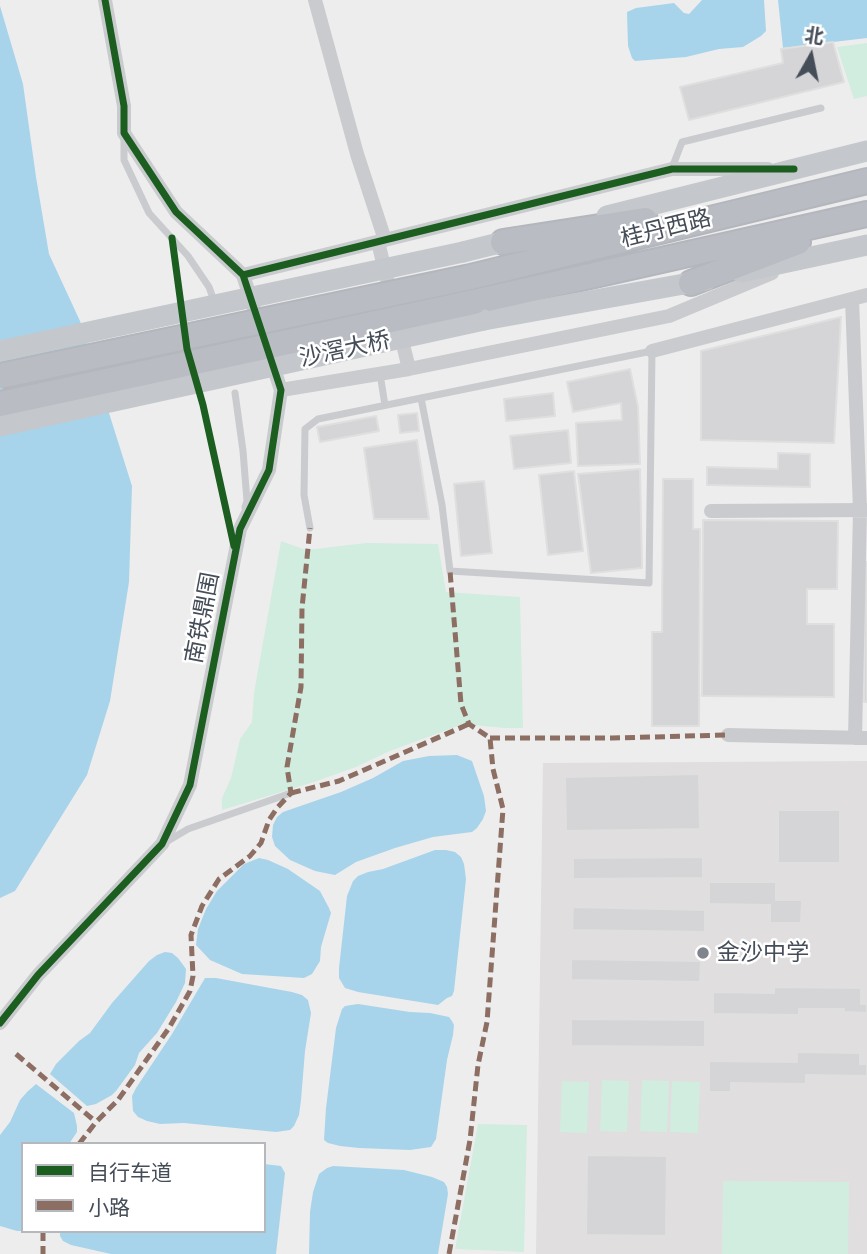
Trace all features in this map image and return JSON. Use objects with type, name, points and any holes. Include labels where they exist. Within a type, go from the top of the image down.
[{"type":"highway","name":"桂丹西路","points":[[466,278],[867,181]]},
{"type":"highway","points":[[503,242],[809,194]]},
{"type":"highway","points":[[691,283],[867,215]]},
{"type":"highway","name":"桂丹西路","points":[[479,311],[867,215]]},
{"type":"highway","name":"沙滘大桥","points":[[0,376],[466,278]]},
{"type":"highway","name":"沙滘大桥","points":[[0,404],[479,311]]},
{"type":"main road","points":[[0,351],[463,252],[867,151]]},
{"type":"main road","points":[[479,311],[691,283],[867,245]]},
{"type":"main road","name":"沙滘大桥","points":[[0,426],[479,311]]},
{"type":"street","points":[[104,0],[124,106],[124,133]]},
{"type":"street","points":[[315,0],[381,241],[409,369]]},
{"type":"street","name":"南铁鼎围","points":[[0,1023],[38,975],[162,844],[190,785],[240,528],[269,470],[281,390],[243,275],[176,212],[124,133]]},
{"type":"street","points":[[243,275],[672,169],[794,169]]},
{"type":"street","points":[[281,390],[409,369],[669,316],[808,258]]},
{"type":"street","points":[[652,351],[867,295]]},
{"type":"street","points":[[728,735],[861,738],[864,510],[852,299]]},
{"type":"street","points":[[711,511],[864,510]]},
{"type":"lane","points":[[672,169],[682,142],[821,108]]},
{"type":"lane","points":[[124,133],[124,160],[149,213],[188,256],[209,287],[212,298]]},
{"type":"lane","points":[[310,528],[304,495],[304,429],[318,419],[386,405],[652,351],[649,583],[450,571],[442,505],[421,398]]},
{"type":"lane","points":[[380,374],[386,405]]},
{"type":"lane","points":[[235,393],[247,501],[240,528]]},
{"type":"lane","points":[[162,844],[188,829],[291,793]]},
{"type":"shaded area","name":"金沙中学","points":[[867,761],[867,1254],[536,1254],[543,763]]},
{"type":"green space","points":[[867,43],[867,96],[854,99],[837,47]]},
{"type":"green space","points":[[281,541],[306,550],[366,543],[438,544],[446,592],[520,597],[523,728],[463,724],[314,782],[222,810],[222,798],[231,778],[240,739],[252,722],[254,693]]},
{"type":"green space","points":[[602,1080],[629,1081],[627,1132],[600,1131]]},
{"type":"green space","points":[[642,1080],[669,1081],[667,1132],[640,1131]]},
{"type":"green space","points":[[562,1081],[589,1082],[587,1133],[560,1132]]},
{"type":"green space","points":[[672,1081],[700,1082],[698,1133],[670,1132]]},
{"type":"green space","points":[[478,1124],[527,1125],[524,1252],[455,1249]]},
{"type":"green space","points":[[723,1181],[849,1182],[848,1254],[722,1254]]},
{"type":"water","points":[[702,0],[764,0],[766,31],[743,47],[719,49],[686,57],[635,61],[632,58],[628,46],[627,12],[636,8],[674,3],[684,13],[689,14]]},
{"type":"water","points":[[778,0],[867,0],[867,38],[783,48]]},
{"type":"water","points":[[0,6],[23,84],[49,254],[80,321],[132,486],[129,582],[110,701],[87,775],[15,891],[0,898]]},
{"type":"water","points":[[457,755],[472,761],[484,796],[486,811],[472,832],[433,837],[395,848],[356,862],[335,875],[315,871],[290,860],[275,846],[272,837],[273,825],[283,812],[341,792],[403,761]]},
{"type":"water","points":[[435,850],[455,852],[461,857],[466,879],[452,996],[438,1005],[345,988],[339,978],[339,968],[347,896],[353,881],[368,872]]},
{"type":"water","points":[[259,858],[288,869],[320,891],[331,913],[321,947],[320,961],[312,974],[304,978],[242,974],[210,960],[196,945],[198,929],[217,891],[244,864]]},
{"type":"water","points":[[165,952],[172,953],[186,969],[185,983],[176,1002],[157,1033],[139,1053],[135,1065],[116,1091],[96,1104],[87,1106],[50,1074],[56,1064],[90,1033],[149,961]]},
{"type":"water","points":[[205,978],[292,992],[308,1000],[311,1013],[299,1115],[290,1130],[276,1132],[184,1123],[160,1124],[138,1117],[133,1111],[132,1096],[136,1088]]},
{"type":"water","points":[[358,1004],[430,1013],[449,1017],[452,1021],[453,1035],[436,1139],[431,1147],[410,1150],[359,1148],[340,1146],[324,1140],[336,1028],[342,1009]]},
{"type":"water","points":[[36,1084],[74,1113],[77,1132],[70,1142],[21,1142],[21,1231],[17,1231],[0,1226],[0,1135],[27,1092]]},
{"type":"water","points":[[266,1164],[281,1166],[285,1173],[276,1254],[111,1254],[71,1245],[60,1233],[266,1233]]},
{"type":"water","points":[[333,1166],[404,1170],[444,1182],[448,1194],[438,1254],[309,1254],[313,1192],[319,1174]]},
{"type":"building","points":[[833,42],[844,82],[689,120],[680,87],[783,63],[781,49]]},
{"type":"building","points":[[841,317],[834,443],[701,440],[701,351]]},
{"type":"building","points":[[630,369],[638,407],[640,464],[578,466],[576,423],[622,420],[621,403],[573,412],[567,382]]},
{"type":"building","points":[[553,393],[555,416],[506,421],[504,399]]},
{"type":"building","points":[[417,413],[419,431],[400,433],[398,415]]},
{"type":"building","points":[[376,416],[379,431],[320,442],[317,427]]},
{"type":"building","points":[[568,430],[571,463],[514,469],[510,436]]},
{"type":"building","points":[[417,440],[429,519],[374,519],[364,448]]},
{"type":"building","points":[[778,453],[810,454],[810,487],[707,485],[707,467],[778,469]]},
{"type":"building","points":[[640,469],[642,568],[591,573],[578,474]]},
{"type":"building","points":[[574,471],[583,551],[548,555],[539,475]]},
{"type":"building","points":[[663,479],[693,479],[693,529],[700,529],[699,726],[652,726],[652,632],[662,632]]},
{"type":"building","points":[[484,481],[492,553],[461,556],[454,484]]},
{"type":"building","points":[[703,520],[838,521],[837,589],[807,589],[807,624],[834,624],[834,697],[702,696]]},
{"type":"building","points":[[867,562],[867,702],[864,702]]},
{"type":"building","points":[[699,774],[700,829],[566,831],[565,777]]},
{"type":"building","points":[[778,810],[840,810],[840,863],[778,863]]},
{"type":"building","points":[[703,857],[703,878],[573,879],[573,858]]},
{"type":"building","points":[[709,882],[776,882],[776,900],[802,900],[801,923],[770,923],[770,905],[709,904]]},
{"type":"building","points":[[573,907],[705,910],[705,932],[572,930]]},
{"type":"building","points":[[571,959],[701,961],[700,982],[571,980]]},
{"type":"building","points":[[774,987],[861,988],[861,1004],[867,1004],[867,1013],[844,1012],[844,1009],[799,1009],[799,1015],[713,1014],[713,992],[774,993]]},
{"type":"building","points":[[571,1019],[705,1020],[705,1047],[571,1046]]},
{"type":"building","points":[[797,1052],[860,1053],[860,1064],[867,1064],[867,1076],[806,1075],[806,1084],[731,1083],[731,1092],[709,1092],[709,1061],[797,1062]]},
{"type":"building","points":[[587,1155],[667,1156],[666,1236],[586,1235]]},
{"type":"marked path","points":[[81,1142],[118,1100],[169,1028],[190,991],[193,976],[191,935],[202,906],[219,879],[250,856],[261,843],[269,820],[291,793],[287,767],[301,687],[302,608],[310,528]]},
{"type":"marked path","points":[[449,1254],[470,1140],[478,1065],[487,1022],[503,809],[493,769],[490,738],[469,724],[461,704],[450,571]]},
{"type":"marked path","points":[[291,793],[339,781],[469,724]]},
{"type":"marked path","points":[[490,738],[728,735]]},
{"type":"marked path","points":[[16,1054],[96,1122]]},
{"type":"marked path","points":[[43,1233],[43,1254]]},
{"type":"cycle path","points":[[0,1023],[38,975],[162,844],[190,785],[240,529],[269,470],[281,390],[243,275],[176,212],[124,133],[124,106],[105,0]]},
{"type":"cycle path","points":[[243,275],[672,169],[794,169]]},
{"type":"cycle path","points":[[172,238],[187,349],[203,405],[234,546]]},
{"type":"place","name":"金沙中学","points":[[703,953]]}]
